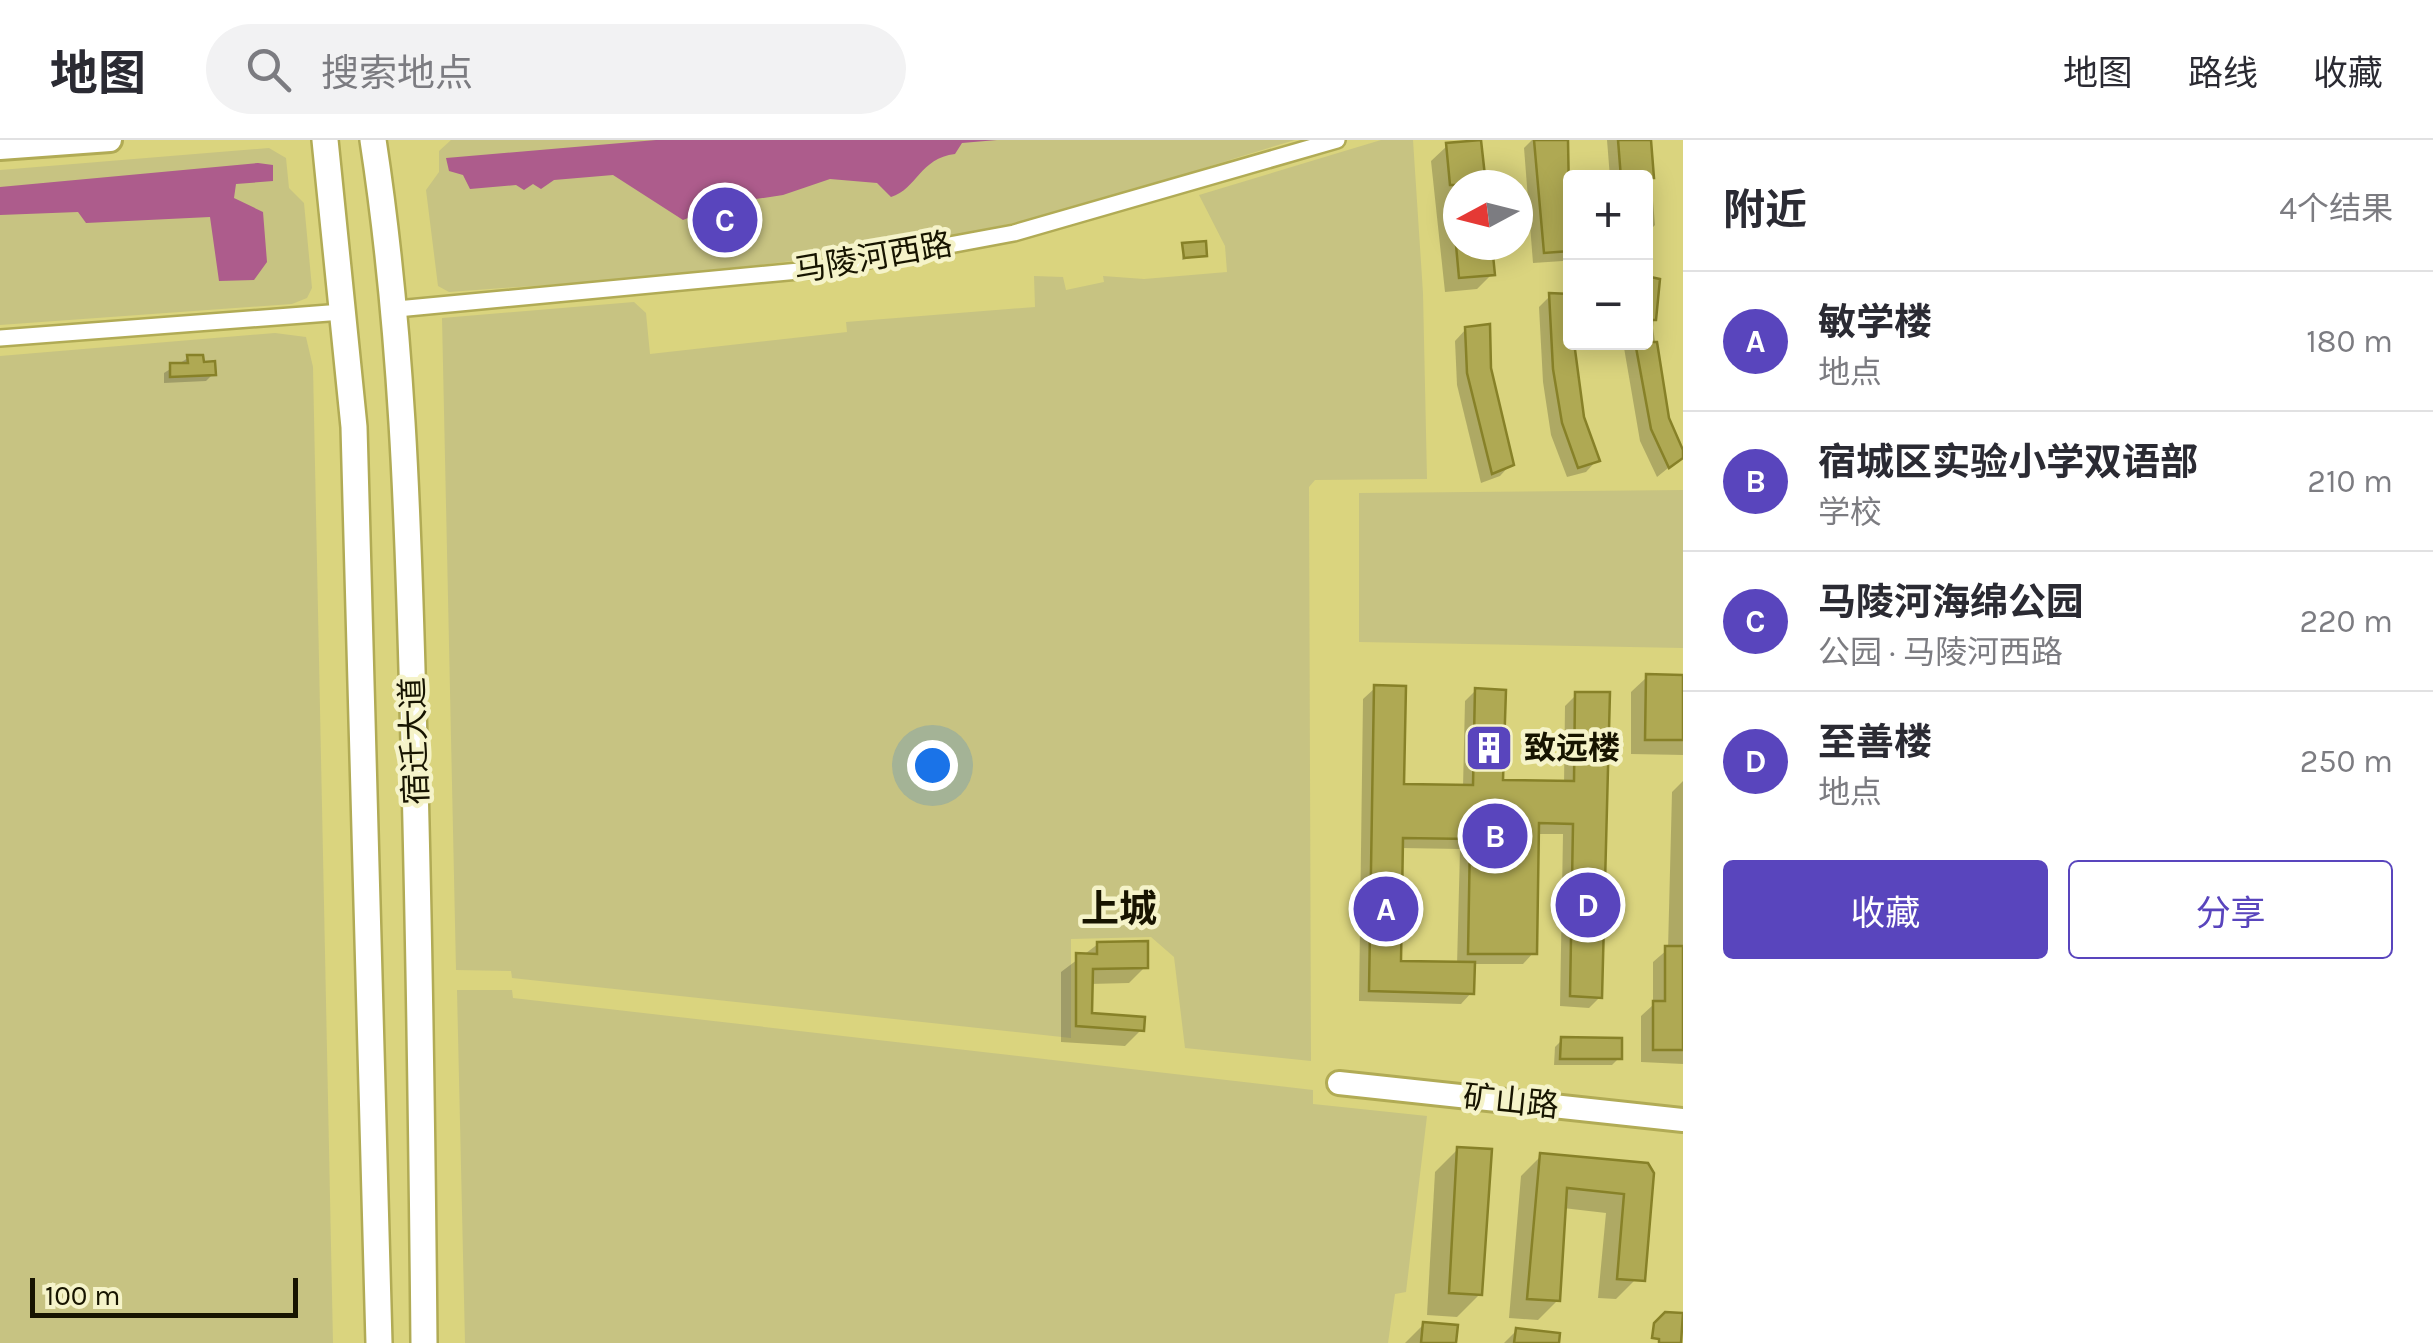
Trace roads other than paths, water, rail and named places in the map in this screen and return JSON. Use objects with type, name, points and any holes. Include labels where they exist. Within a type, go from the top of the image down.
[{"type":"main road","name":"宿迁大道","points":[[326,140],[354,427],[378,1343]]},
{"type":"main road","name":"宿迁大道","points":[[374,140],[406,421],[418,877],[424,1343]]},
{"type":"street","points":[[0,148],[110,140]]},
{"type":"street","name":"马陵河西路","points":[[396,309],[651,288],[839,265],[1014,232],[1338,140]]},
{"type":"street","points":[[0,338],[342,312]]},
{"type":"street","name":"矿山路","points":[[1339,1082],[1683,1120]]},
{"type":"place","name":"马陵河海绵公园","points":[[725,220]]},
{"type":"place","name":"致远楼","points":[[1489,748]]},
{"type":"place","name":"宿城区实验小学双语部","points":[[1495,836]]},
{"type":"place","name":"至善楼","points":[[1588,905]]},
{"type":"place","name":"敏学楼","points":[[1386,909]]},
{"type":"district","name":"上城","points":[[1119,909]]}]
